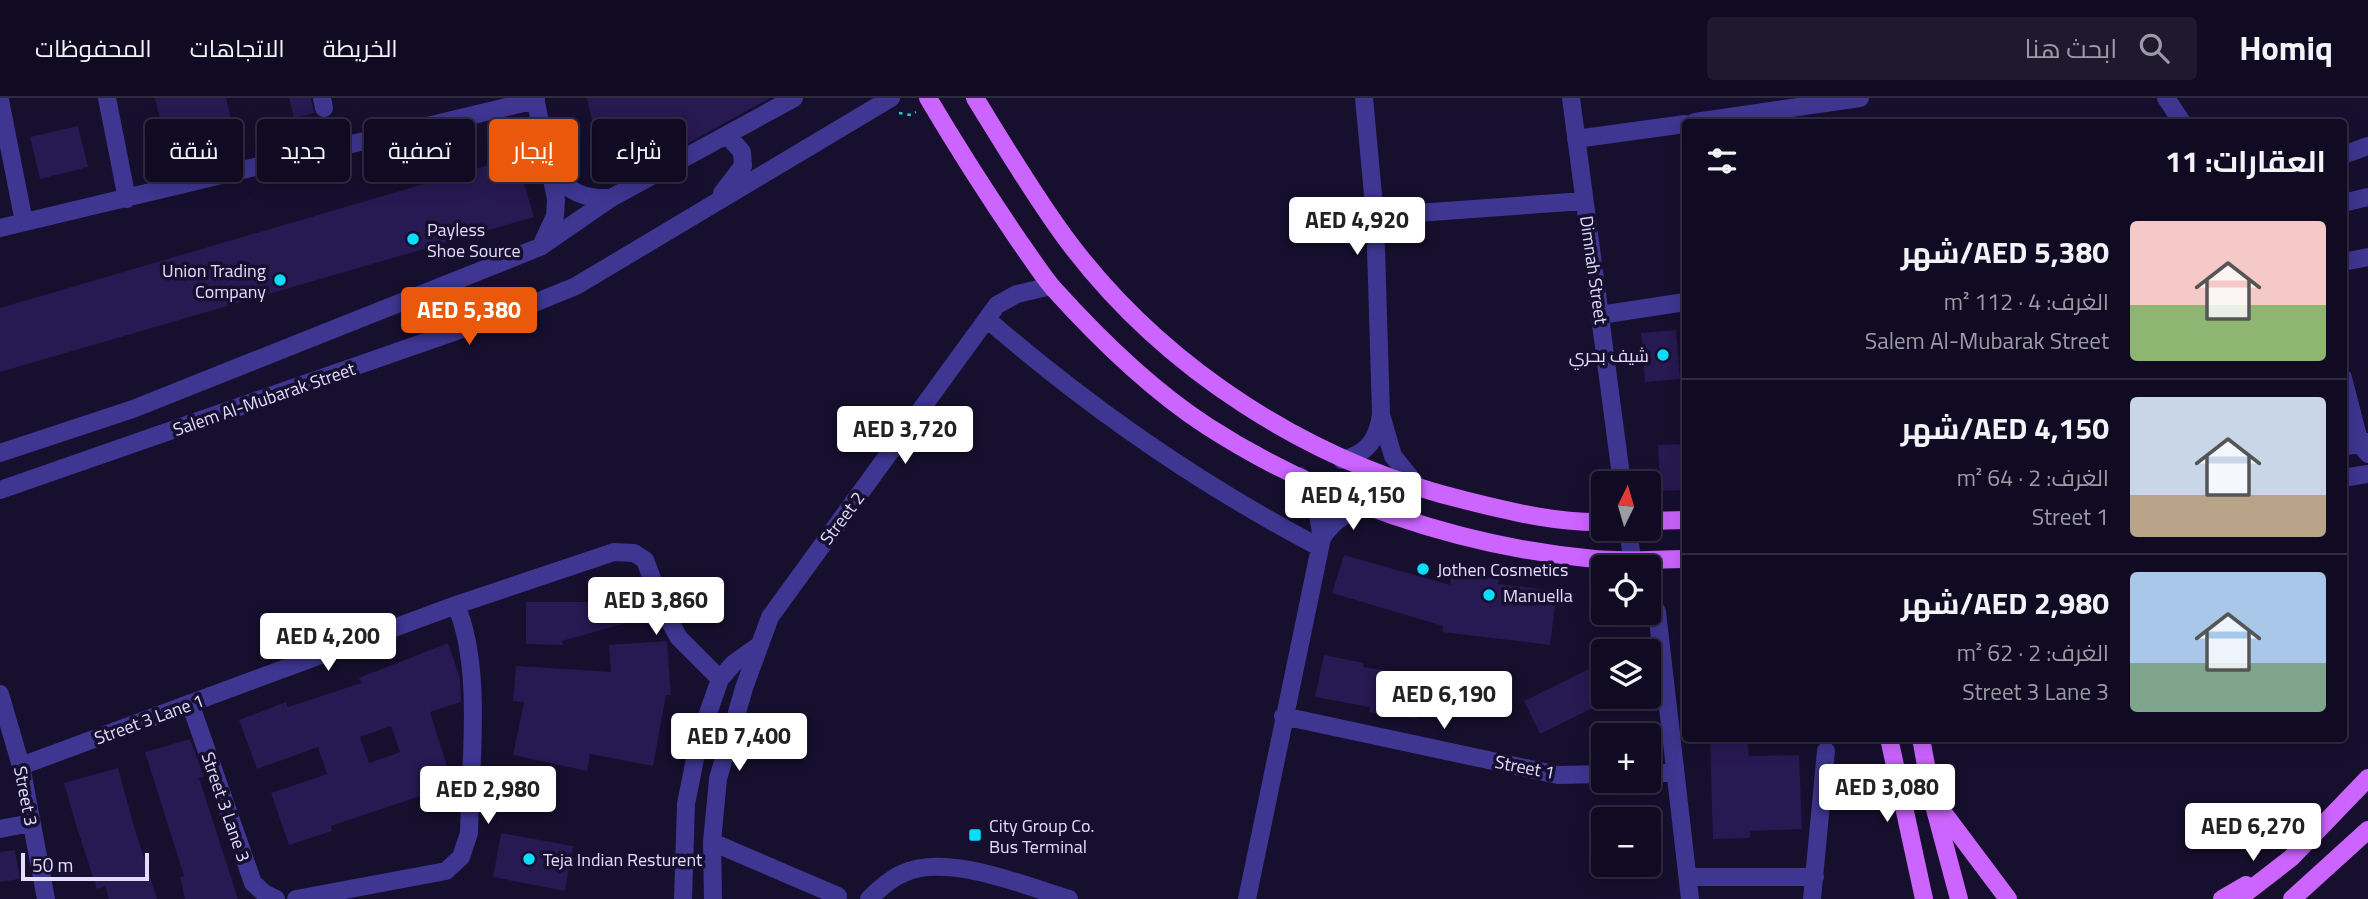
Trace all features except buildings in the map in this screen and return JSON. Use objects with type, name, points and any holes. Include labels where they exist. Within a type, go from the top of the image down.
[{"type":"main road","points":[[928,98],[984,190],[1051,286],[1118,355],[1162,393],[1207,426],[1300,476],[1373,507],[1508,546],[1591,561]]},
{"type":"main road","points":[[975,98],[1026,181],[1066,238],[1145,326],[1206,378],[1284,430],[1342,460],[1420,489],[1529,517],[1591,521]]},
{"type":"main road","points":[[1661,521],[1682,520]]},
{"type":"main road","points":[[1661,559],[1682,559]]},
{"type":"main road","points":[[1890,742],[1924,899]]},
{"type":"main road","points":[[1922,742],[1932,798],[1959,899]]},
{"type":"main road","points":[[2238,899],[2291,858],[2368,778]]},
{"type":"main road","points":[[1932,798],[2008,899]]},
{"type":"main road","points":[[2292,899],[2368,830]]},
{"type":"main road","points":[[2222,899],[2291,858]]},
{"type":"main road","points":[[1913,899],[1917,875]]},
{"type":"street","points":[[107,98],[127,199]]},
{"type":"street","name":"Salem Al-Mubarak Street","points":[[0,453],[133,409],[540,247],[611,198],[794,98]]},
{"type":"street","name":"Salem Al-Mubarak Street","points":[[2,490],[517,310],[576,286],[891,98]]},
{"type":"street","points":[[1364,98],[1375,216],[1381,414],[1393,456],[1404,474],[1420,489]]},
{"type":"street","name":"Dimnah Street","points":[[1571,98],[1620,471]]},
{"type":"street","points":[[1716,119],[1860,98]]},
{"type":"street","points":[[2165,98],[2180,119]]},
{"type":"street","points":[[0,228],[535,99],[540,119]]},
{"type":"street","points":[[0,100],[24,222]]},
{"type":"street","points":[[1577,139],[1682,124]]},
{"type":"street","points":[[707,208],[743,166],[742,152],[727,135]]},
{"type":"street","points":[[2347,154],[2368,146]]},
{"type":"street","points":[[540,247],[555,216],[553,182]]},
{"type":"street","points":[[561,182],[575,193],[592,198],[611,198]]},
{"type":"street","points":[[2347,202],[2368,197]]},
{"type":"street","points":[[1375,216],[1584,201]]},
{"type":"street","points":[[2347,261],[2368,257]]},
{"type":"street","name":"Street 2","points":[[713,899],[712,842],[718,779],[758,646],[770,617],[998,305],[1006,299],[1051,286]]},
{"type":"street","points":[[1600,315],[1682,302]]},
{"type":"street","points":[[988,320],[1060,381],[1138,440],[1227,497],[1320,543]]},
{"type":"street","points":[[2347,395],[2360,447]]},
{"type":"street","points":[[1342,460],[1366,450],[1375,440],[1381,414]]},
{"type":"street","points":[[2347,477],[2366,472]]},
{"type":"street","points":[[1247,899],[1320,543],[1320,511],[1300,476]]},
{"type":"street","points":[[1320,543],[1347,514],[1373,507]]},
{"type":"street","name":"Street 3 Lane 1","points":[[21,766],[456,605],[607,554],[634,553],[649,566],[665,613],[679,638],[720,679]]},
{"type":"street","points":[[296,899],[446,871],[465,849],[469,832],[472,667],[468,637],[456,605]]},
{"type":"street","points":[[1658,625],[1690,899]]},
{"type":"street","name":"Street 2","points":[[683,899],[686,804],[699,739],[720,679],[734,663],[758,646]]},
{"type":"street","name":"Street 3","points":[[1,700],[21,766],[46,899]]},
{"type":"street","name":"Street 3 Lane 3","points":[[190,704],[253,883],[264,894],[276,899]]},
{"type":"street","name":"Street 1","points":[[1283,716],[1558,775],[1591,774]]},
{"type":"street","points":[[1812,899],[1826,751]]},
{"type":"street","points":[[1661,773],[1674,773]]},
{"type":"street","points":[[0,829],[31,824]]},
{"type":"street","points":[[712,842],[838,895]]},
{"type":"street","points":[[869,899],[903,873],[920,867],[948,866],[1069,899]]},
{"type":"street","points":[[1688,877],[1815,877]]},
{"type":"place","name":"Payless Shoe Source","points":[[413,239]]},
{"type":"place","name":"Union Trading Company","points":[[280,280]]},
{"type":"place","name":"شيف بحري","points":[[1663,355]]},
{"type":"place","name":"Jothen Cosmetics","points":[[1423,569]]},
{"type":"place","name":"Manuella","points":[[1489,595]]},
{"type":"place","name":"City Group Co. Bus Terminal","points":[[975,835]]},
{"type":"place","name":"Teja Indian Resturent","points":[[529,859]]}]
